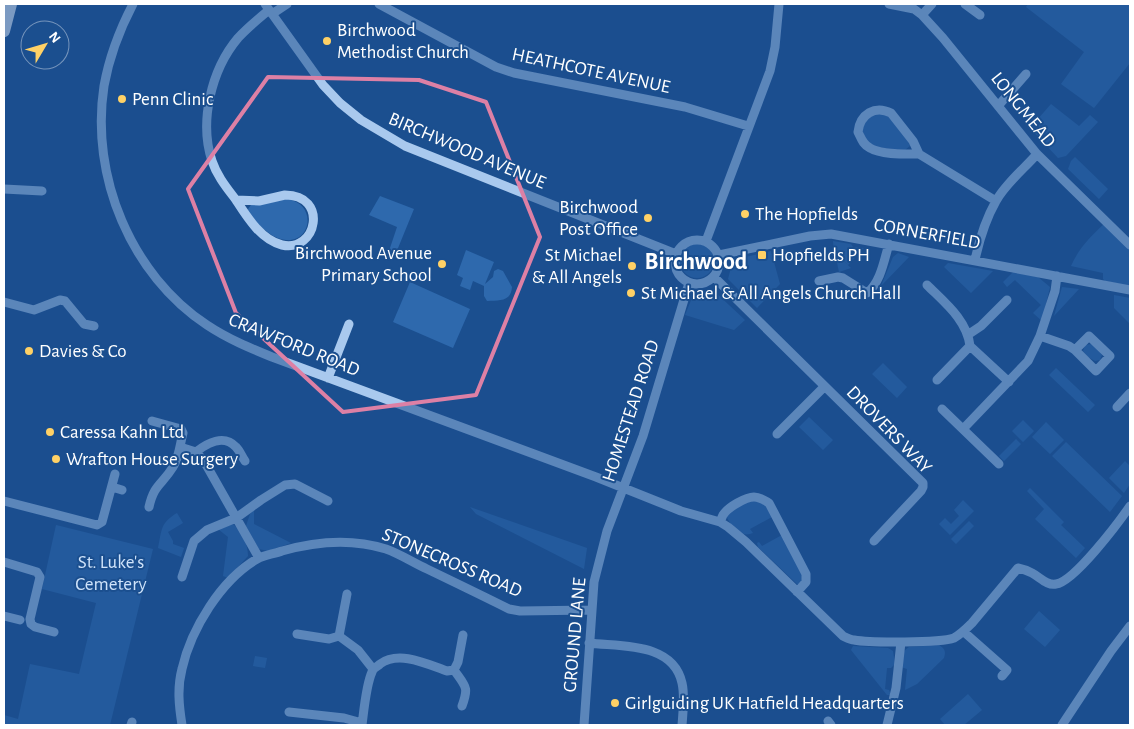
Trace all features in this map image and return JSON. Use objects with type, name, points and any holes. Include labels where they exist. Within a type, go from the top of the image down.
[{"type":"main road","points":[[4,31],[11,4]]},
{"type":"street","name":"CRAWFORD ROAD","points":[[133,4],[106,73],[104,88],[102,152],[112,196],[128,233],[152,271],[172,295],[206,324],[233,341],[272,357],[623,489],[720,522],[740,537],[843,636],[849,639],[864,642],[947,640],[964,632]]},
{"type":"street","points":[[236,200],[259,201],[285,195],[301,198],[307,202],[312,210],[314,225],[307,237],[300,243],[283,245],[267,238],[250,222],[220,178],[212,161],[208,144],[207,121],[209,100],[221,64],[228,51],[269,9],[287,4]]},
{"type":"street","name":"HEATHCOTE AVENUE","points":[[379,4],[496,67],[514,73],[685,107],[748,126]]},
{"type":"street","points":[[706,241],[770,71],[775,47],[779,4]]},
{"type":"street","name":"LONGMEAD","points":[[889,4],[914,9],[922,15],[943,38],[1037,154],[1130,245]]},
{"type":"street","points":[[922,15],[932,4]]},
{"type":"street","points":[[965,4],[980,15]]},
{"type":"street","name":"BIRCHWOOD AVENUE","points":[[269,9],[309,68],[334,97],[361,120],[388,137],[405,146],[676,254]]},
{"type":"street","points":[[998,106],[1026,74]]},
{"type":"street","points":[[919,154],[913,141],[891,113],[886,110],[874,110],[861,121],[858,132],[864,144],[870,148],[905,154],[919,154],[996,201]]},
{"type":"street","points":[[975,260],[979,244],[996,201],[1012,180],[1037,154]]},
{"type":"street","points":[[4,189],[42,191]]},
{"type":"street","name":"CORNERFIELD","points":[[718,256],[821,234],[842,235],[1130,290]]},
{"type":"street","points":[[699,239],[706,241],[714,247],[718,256],[720,263],[718,271],[714,277],[702,284],[689,283],[683,280],[675,268],[676,254],[685,243],[699,239]]},
{"type":"street","points":[[819,281],[838,277],[843,278],[867,293],[872,289],[879,277],[889,244]]},
{"type":"street","points":[[963,429],[1028,361],[1040,336],[1057,276]]},
{"type":"street","name":"DROVERS WAY","points":[[714,277],[923,483],[921,491],[874,541]]},
{"type":"street","name":"HOMESTEAD ROAD","points":[[602,548],[644,436],[689,283]]},
{"type":"street","points":[[927,285],[957,314],[968,334],[970,346],[1009,382]]},
{"type":"street","points":[[4,302],[34,310],[60,300],[65,301],[84,324],[94,326]]},
{"type":"street","points":[[968,334],[981,326],[1007,300]]},
{"type":"street","points":[[328,378],[349,324]]},
{"type":"street","points":[[1040,336],[1075,350]]},
{"type":"street","points":[[937,380],[970,346]]},
{"type":"street","name":"DROVERS WAY","points":[[777,434],[824,386]]},
{"type":"street","points":[[1117,407],[1130,393]]},
{"type":"street","points":[[942,409],[999,464]]},
{"type":"street","points":[[149,508],[151,497],[157,486],[173,468],[183,433],[181,429],[152,421]]},
{"type":"street","points":[[196,452],[214,440],[221,441],[236,447],[245,461]]},
{"type":"street","points":[[180,447],[196,452],[204,461],[259,558]]},
{"type":"street","points":[[4,502],[97,525],[102,522],[115,474]]},
{"type":"street","points":[[182,577],[194,542],[207,530],[236,518],[285,485],[295,484],[328,500]]},
{"type":"street","points":[[112,488],[122,490]]},
{"type":"street","points":[[720,522],[728,510],[748,498],[762,498],[769,503],[806,574],[806,582],[797,592]]},
{"type":"street","points":[[1002,676],[1007,670],[964,632],[1018,568],[1031,572],[1042,580],[1056,585],[1069,578],[1130,506]]},
{"type":"street","name":"STONECROSS ROAD","points":[[182,725],[179,686],[182,668],[190,643],[207,609],[231,580],[259,558],[316,543],[340,541],[387,550],[509,608],[520,611],[591,610]]},
{"type":"street","name":"GROUND LANE","points":[[584,725],[591,610],[594,582],[602,548]]},
{"type":"street","points":[[4,562],[37,572],[40,577],[30,619],[31,624],[35,627],[54,632]]},
{"type":"street","points":[[339,636],[347,594]]},
{"type":"street","points":[[4,616],[20,620]]},
{"type":"street","points":[[1062,725],[1111,650],[1130,626]]},
{"type":"street","points":[[297,634],[330,639],[339,636]]},
{"type":"street","points":[[454,670],[458,662],[463,635]]},
{"type":"street","points":[[339,636],[358,650],[372,670]]},
{"type":"street","points":[[887,725],[896,688],[901,642]]},
{"type":"street","points":[[589,643],[649,649],[663,656],[676,668],[682,682],[682,725]]},
{"type":"street","points":[[289,712],[344,718],[362,724],[368,683],[372,670],[383,662],[400,658],[447,671],[454,670]]},
{"type":"street","points":[[454,670],[467,689],[462,706]]},
{"type":"highlighted area","points":[[268,77],[419,80],[486,102],[540,237],[476,395],[343,412],[236,313],[188,189]]},
{"type":"green space","points":[[1028,4],[1130,4],[1130,63],[1094,108],[1061,84],[1084,52],[1026,7]]},
{"type":"green space","points":[[1051,104],[1079,126],[1090,115],[1098,122],[1066,156],[1058,158],[1030,128]]},
{"type":"green space","points":[[880,113],[893,118],[911,145],[905,150],[874,147],[867,143],[862,130],[867,118]]},
{"type":"green space","points":[[1075,157],[1108,189],[1099,199],[1068,169]]},
{"type":"green space","points":[[380,196],[414,209],[396,253],[389,251],[397,227],[369,215]]},
{"type":"green space","points":[[287,199],[297,202],[307,215],[308,222],[305,230],[301,236],[294,239],[286,240],[275,237],[248,214],[248,209],[251,205]]},
{"type":"green space","points":[[1104,224],[1130,250],[1130,286],[1105,281],[1103,273],[1071,266],[1085,243]]},
{"type":"green space","points":[[833,241],[864,248],[848,265],[834,251]]},
{"type":"green space","points":[[697,244],[704,245],[709,249],[713,254],[713,268],[709,273],[704,277],[697,278],[690,277],[685,273],[681,268],[680,261],[681,254],[685,249],[690,245]]},
{"type":"green space","points":[[466,250],[494,262],[485,284],[493,277],[494,271],[498,269],[503,271],[512,287],[507,298],[487,301],[484,296],[484,286],[473,281],[470,290],[460,286],[463,278],[457,275]]},
{"type":"green space","points":[[771,251],[780,284],[757,308],[728,279],[733,260]]},
{"type":"green space","points":[[835,253],[851,268],[839,272]]},
{"type":"green space","points":[[898,253],[909,257],[881,286],[893,257]]},
{"type":"green space","points":[[948,263],[993,271],[971,293],[944,267]]},
{"type":"green space","points":[[1013,272],[1038,277],[1050,287],[1042,321],[1033,313],[1041,305],[1015,280],[1007,287],[1003,282]]},
{"type":"green space","points":[[410,282],[470,309],[453,348],[393,322]]},
{"type":"green space","points":[[1062,287],[1079,289],[1054,316]]},
{"type":"green space","points":[[713,290],[745,320],[734,330],[685,315],[694,293]]},
{"type":"green space","points":[[1114,295],[1130,298],[1130,324],[1114,308]]},
{"type":"green space","points":[[1091,344],[1102,355],[1100,360],[1095,361],[1083,351],[1085,345]]},
{"type":"green space","points":[[883,363],[907,387],[897,398],[872,374]]},
{"type":"green space","points":[[1056,368],[1095,405],[1088,412],[1049,375]]},
{"type":"green space","points":[[809,417],[833,440],[823,450],[799,427]]},
{"type":"green space","points":[[1023,420],[1034,431],[1023,442],[1012,431]]},
{"type":"green space","points":[[1046,422],[1064,440],[1050,454],[1032,437]]},
{"type":"green space","points":[[1016,439],[1021,444],[1004,461],[999,456]]},
{"type":"green space","points":[[1066,442],[1122,496],[1110,512],[1052,456]]},
{"type":"green space","points":[[1125,461],[1130,466],[1130,484],[1124,493],[1109,478]]},
{"type":"green space","points":[[1030,488],[1064,522],[1061,525],[1085,548],[1076,558],[1035,519],[1044,509],[1027,491]]},
{"type":"green space","points":[[751,499],[763,501],[772,517],[750,529],[753,533],[745,534],[733,526],[726,514]]},
{"type":"green space","points":[[963,500],[974,511],[950,535],[939,524],[945,518],[951,524],[959,516],[954,510]]},
{"type":"green space","points":[[470,507],[587,548],[584,569],[476,514]]},
{"type":"green space","points":[[254,510],[254,524],[291,543],[268,551],[259,549],[246,526],[250,514]]},
{"type":"green space","points":[[177,513],[183,523],[168,532],[173,544],[184,548],[181,557],[158,548],[161,532],[167,520]]},
{"type":"green space","points":[[969,521],[974,526],[956,544],[951,539]]},
{"type":"green space","points":[[233,524],[244,539],[248,556],[228,578],[223,576],[228,537],[218,529]]},
{"type":"green space","name":"St. Luke's Cemetery","points":[[56,525],[153,549],[110,725],[4,725],[4,715],[18,719],[30,664],[79,674],[96,603],[42,589]]},
{"type":"green space","points":[[782,535],[805,577],[800,584],[797,584],[758,547],[757,543],[759,542],[762,546]]},
{"type":"green space","points":[[1039,611],[1060,630],[1045,647],[1024,629]]},
{"type":"green space","points":[[939,645],[944,650],[944,658],[917,684],[905,690],[907,669],[901,667],[901,658],[904,651],[909,647]]},
{"type":"green space","points":[[853,646],[888,648],[893,651],[895,664],[891,668],[887,668],[885,689],[889,690],[891,695],[887,695],[851,650]]},
{"type":"green space","points":[[255,656],[267,658],[265,668],[253,666]]},
{"type":"green space","points":[[968,694],[982,710],[964,725],[945,725],[940,719]]},
{"type":"place","name":"Birchwood Methodist Church","points":[[327,41]]},
{"type":"place","name":"Penn Clinic","points":[[122,99]]},
{"type":"place","name":"The Hopfields","points":[[745,214]]},
{"type":"place","name":"Birchwood Post Office","points":[[648,218]]},
{"type":"place","name":"Hopfields PH","points":[[762,255]]},
{"type":"place","name":"Birchwood Avenue Primary School","points":[[442,264]]},
{"type":"place","name":"St Michael & All Angels","points":[[632,266]]},
{"type":"place","name":"St Michael & All Angels Church Hall","points":[[631,293]]},
{"type":"place","name":"Davies & Co","points":[[29,351]]},
{"type":"place","name":"Caressa Kahn Ltd","points":[[50,432]]},
{"type":"place","name":"Wrafton House Surgery","points":[[56,459]]},
{"type":"place","name":"Girlguiding UK Hatfield Headquarters","points":[[615,703]]},
{"type":"district","name":"Birchwood","points":[[696,262]]}]
